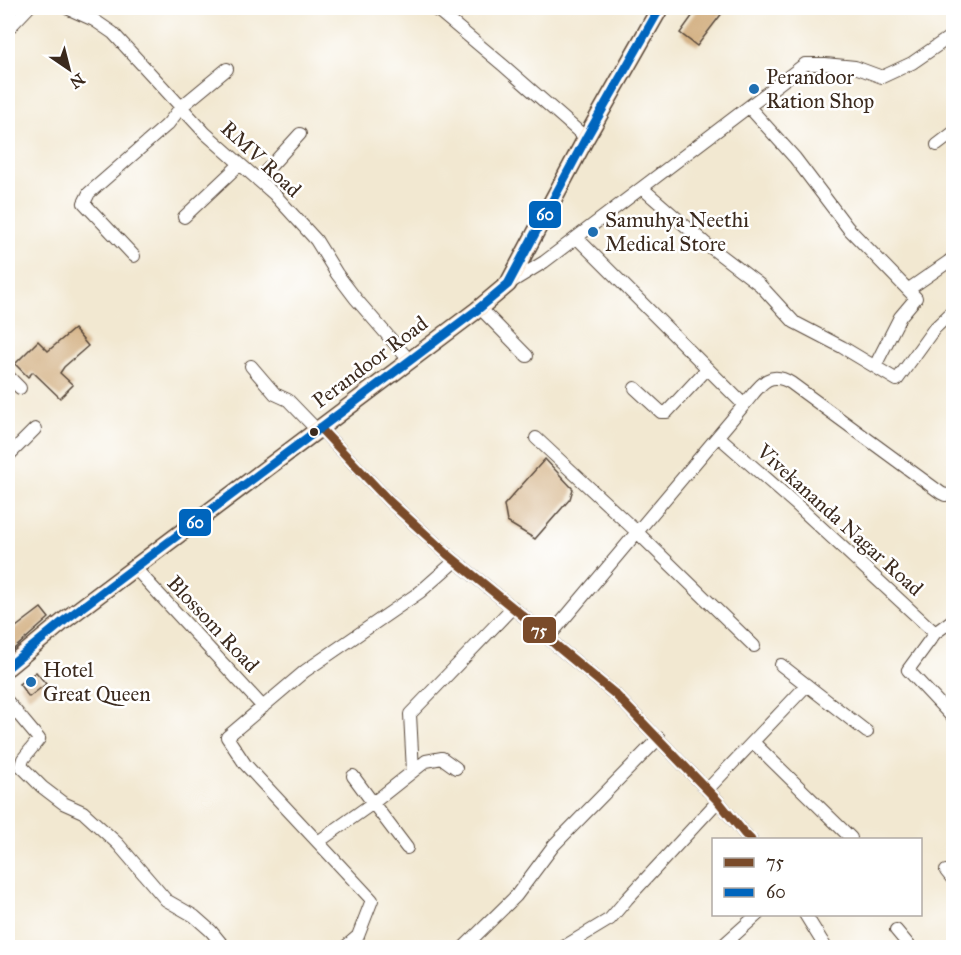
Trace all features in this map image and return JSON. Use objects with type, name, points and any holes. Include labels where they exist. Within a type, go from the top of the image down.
[{"type":"main road","name":"Perandoor Road","points":[[8,667],[134,567],[480,308],[508,284],[586,138],[660,8]]},
{"type":"street","points":[[8,29],[28,8]]},
{"type":"street","name":"RMV Road","points":[[67,8],[94,20],[113,33],[205,133],[274,194],[316,240],[356,299],[409,360]]},
{"type":"street","points":[[432,8],[504,66],[586,138]]},
{"type":"street","points":[[508,284],[577,238],[805,64],[855,67],[882,77],[912,63],[954,34]]},
{"type":"street","points":[[134,256],[84,203],[89,193],[168,124],[181,107],[227,69]]},
{"type":"street","points":[[749,107],[795,158],[848,228],[916,298],[900,318],[875,366]]},
{"type":"street","points":[[937,145],[954,132]]},
{"type":"street","points":[[258,180],[300,134]]},
{"type":"street","points":[[184,217],[240,164]]},
{"type":"street","points":[[642,188],[705,243],[759,285],[794,322],[897,380],[934,329],[953,311]]},
{"type":"street","points":[[577,238],[744,405]]},
{"type":"street","points":[[909,289],[954,257]]},
{"type":"street","points":[[480,308],[527,356]]},
{"type":"street","points":[[251,366],[275,394],[288,400],[388,500],[455,561],[615,693],[718,801],[749,838]]},
{"type":"street","points":[[635,388],[661,412],[667,412],[707,369]]},
{"type":"street","points":[[8,376],[20,388]]},
{"type":"street","points":[[548,638],[744,405],[766,380],[775,376],[781,377],[847,423],[941,493],[954,494]]},
{"type":"street","points":[[8,456],[35,429]]},
{"type":"street","name":"Vivekananda Nagar Road","points":[[718,436],[800,507],[934,633]]},
{"type":"street","points":[[536,438],[754,646]]},
{"type":"street","points":[[345,948],[358,936],[372,900],[245,764],[227,737],[305,671],[420,591],[455,561]]},
{"type":"street","name":"Blossom Road","points":[[134,567],[263,707]]},
{"type":"street","points":[[412,771],[410,714],[513,607]]},
{"type":"street","points":[[954,619],[934,633],[908,670],[954,719]]},
{"type":"street","points":[[781,665],[867,732]]},
{"type":"street","points":[[707,790],[807,685]]},
{"type":"street","points":[[8,702],[39,739],[23,759],[21,766],[42,788],[63,803],[83,812],[118,844],[166,900],[194,916],[225,948]]},
{"type":"street","points":[[463,948],[516,896],[554,846],[659,738]]},
{"type":"street","points":[[753,742],[851,838]]},
{"type":"street","points":[[318,842],[373,803],[426,761],[442,758],[456,768]]},
{"type":"street","points":[[353,776],[407,848]]},
{"type":"street","points":[[562,948],[610,919],[718,801]]},
{"type":"street","points":[[720,948],[757,916]]},
{"type":"street","points":[[806,916],[826,948]]},
{"type":"street","points":[[896,930],[911,948]]},
{"type":"building","points":[[698,8],[716,8],[723,12],[697,46],[680,33]]},
{"type":"building","points":[[74,329],[88,346],[60,373],[73,385],[60,398],[33,372],[28,377],[15,364],[38,341],[48,351]]},
{"type":"building","points":[[545,459],[573,489],[570,499],[535,539],[507,522],[504,505]]},
{"type":"building","points":[[41,608],[49,618],[8,654],[8,633]]},
{"type":"building","points":[[36,672],[46,684],[29,697],[19,684]]},
{"type":"transit line","name":"60","points":[[8,667],[65,620],[477,310],[508,284],[586,138],[660,8]]},
{"type":"transit line","name":"75","points":[[320,428],[388,500],[447,554],[615,694],[718,801],[749,838]]},
{"type":"place","name":"Perandoor Ration Shop","points":[[754,89]]},
{"type":"place","name":"Samuhya Neethi Medical Store","points":[[593,232]]},
{"type":"place","name":"Hotel Great Queen","points":[[31,682]]}]
